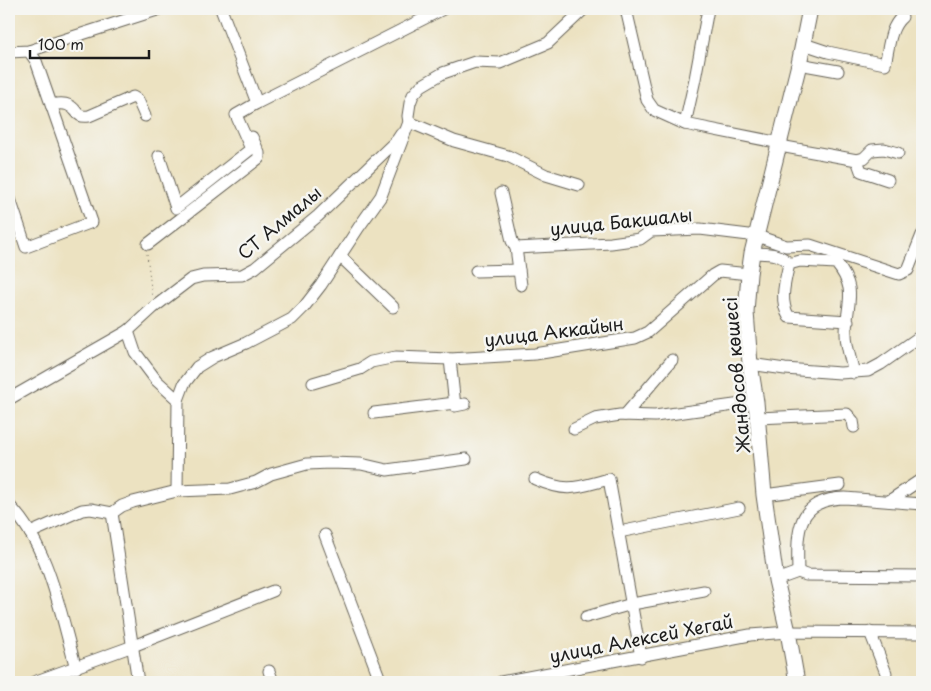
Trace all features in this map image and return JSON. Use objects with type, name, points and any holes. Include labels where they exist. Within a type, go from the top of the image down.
[{"type":"main road","name":"Жандосов көшесі","points":[[797,682],[776,580],[764,495],[758,418],[750,364],[746,312],[752,253],[780,145],[804,44],[810,9]]},
{"type":"street","points":[[9,52],[29,50],[160,9]]},
{"type":"street","points":[[223,9],[257,103]]},
{"type":"street","points":[[159,156],[176,208],[251,149],[236,115],[443,9]]},
{"type":"street","points":[[177,491],[178,400],[184,384],[197,367],[213,357],[246,343],[292,319],[304,307],[381,196],[409,122],[410,103],[413,95],[421,86],[443,73],[474,62],[500,63],[548,43],[584,9]]},
{"type":"street","points":[[626,9],[647,100],[654,110],[685,124],[857,160],[864,158],[872,150],[884,149],[898,153]]},
{"type":"street","points":[[685,124],[708,9]]},
{"type":"street","points":[[804,44],[884,70],[893,29],[896,22],[902,17]]},
{"type":"street","points":[[9,196],[26,247],[92,222],[36,61],[29,50]]},
{"type":"street","points":[[799,64],[838,71]]},
{"type":"street","points":[[51,104],[67,104],[82,117],[90,116],[133,97],[138,100],[146,116]]},
{"type":"street","points":[[148,244],[259,158],[259,152],[243,112]]},
{"type":"street","points":[[409,122],[454,140],[508,156],[546,175],[579,185]]},
{"type":"street","name":"СТ Алмалы","points":[[9,399],[128,331],[153,308],[191,279],[203,276],[242,275],[255,268],[318,216],[397,140],[409,122]]},
{"type":"street","points":[[857,160],[861,171],[888,180]]},
{"type":"street","points":[[501,193],[512,241],[516,248],[520,285]]},
{"type":"street","name":"улица Бакшалы","points":[[516,248],[611,243],[640,239],[651,231],[700,229],[757,236],[786,246],[810,245],[899,274],[908,270],[922,235]]},
{"type":"street","points":[[752,253],[778,255],[784,258],[788,264],[784,285],[783,308],[789,317],[848,321]]},
{"type":"street","points":[[340,256],[393,307]]},
{"type":"street","points":[[788,264],[800,261],[836,263],[845,274],[851,294],[846,333],[847,348],[854,373]]},
{"type":"street","points":[[476,271],[519,270]]},
{"type":"street","name":"улица Аккайын","points":[[313,383],[360,368],[371,362],[396,357],[450,359],[535,354],[635,338],[648,332],[720,270],[749,274]]},
{"type":"street","points":[[128,331],[135,352],[156,380],[178,400]]},
{"type":"street","points":[[750,364],[785,369],[854,373],[868,371],[882,364],[922,335]]},
{"type":"street","points":[[374,414],[460,403],[450,359]]},
{"type":"street","points":[[625,415],[672,360]]},
{"type":"street","points":[[574,429],[595,419],[625,415],[655,416],[756,402]]},
{"type":"street","points":[[758,418],[847,414],[853,421],[854,426]]},
{"type":"street","points":[[30,533],[82,510],[91,509],[112,513],[122,506],[177,491],[230,489],[256,482],[271,474],[307,464],[361,464],[387,470],[466,459]]},
{"type":"street","points":[[534,479],[552,486],[568,489],[609,480],[641,657]]},
{"type":"street","points":[[889,501],[922,479]]},
{"type":"street","points":[[764,495],[840,485]]},
{"type":"street","points":[[798,572],[799,528],[814,506],[825,500],[835,498],[922,504]]},
{"type":"street","points":[[9,505],[18,514],[30,533],[50,577],[76,668]]},
{"type":"street","points":[[619,532],[739,508]]},
{"type":"street","points":[[112,513],[138,682]]},
{"type":"street","points":[[325,535],[381,682]]},
{"type":"street","points":[[776,580],[798,572],[806,575],[922,576]]},
{"type":"street","points":[[34,682],[76,668],[273,591]]},
{"type":"street","points":[[586,616],[632,604],[704,591]]},
{"type":"street","name":"улица Алексей Хегай","points":[[501,682],[750,635],[788,632],[922,633]]},
{"type":"street","points":[[870,632],[886,673]]},
{"type":"path","points":[[148,244],[147,254],[153,308]]}]
